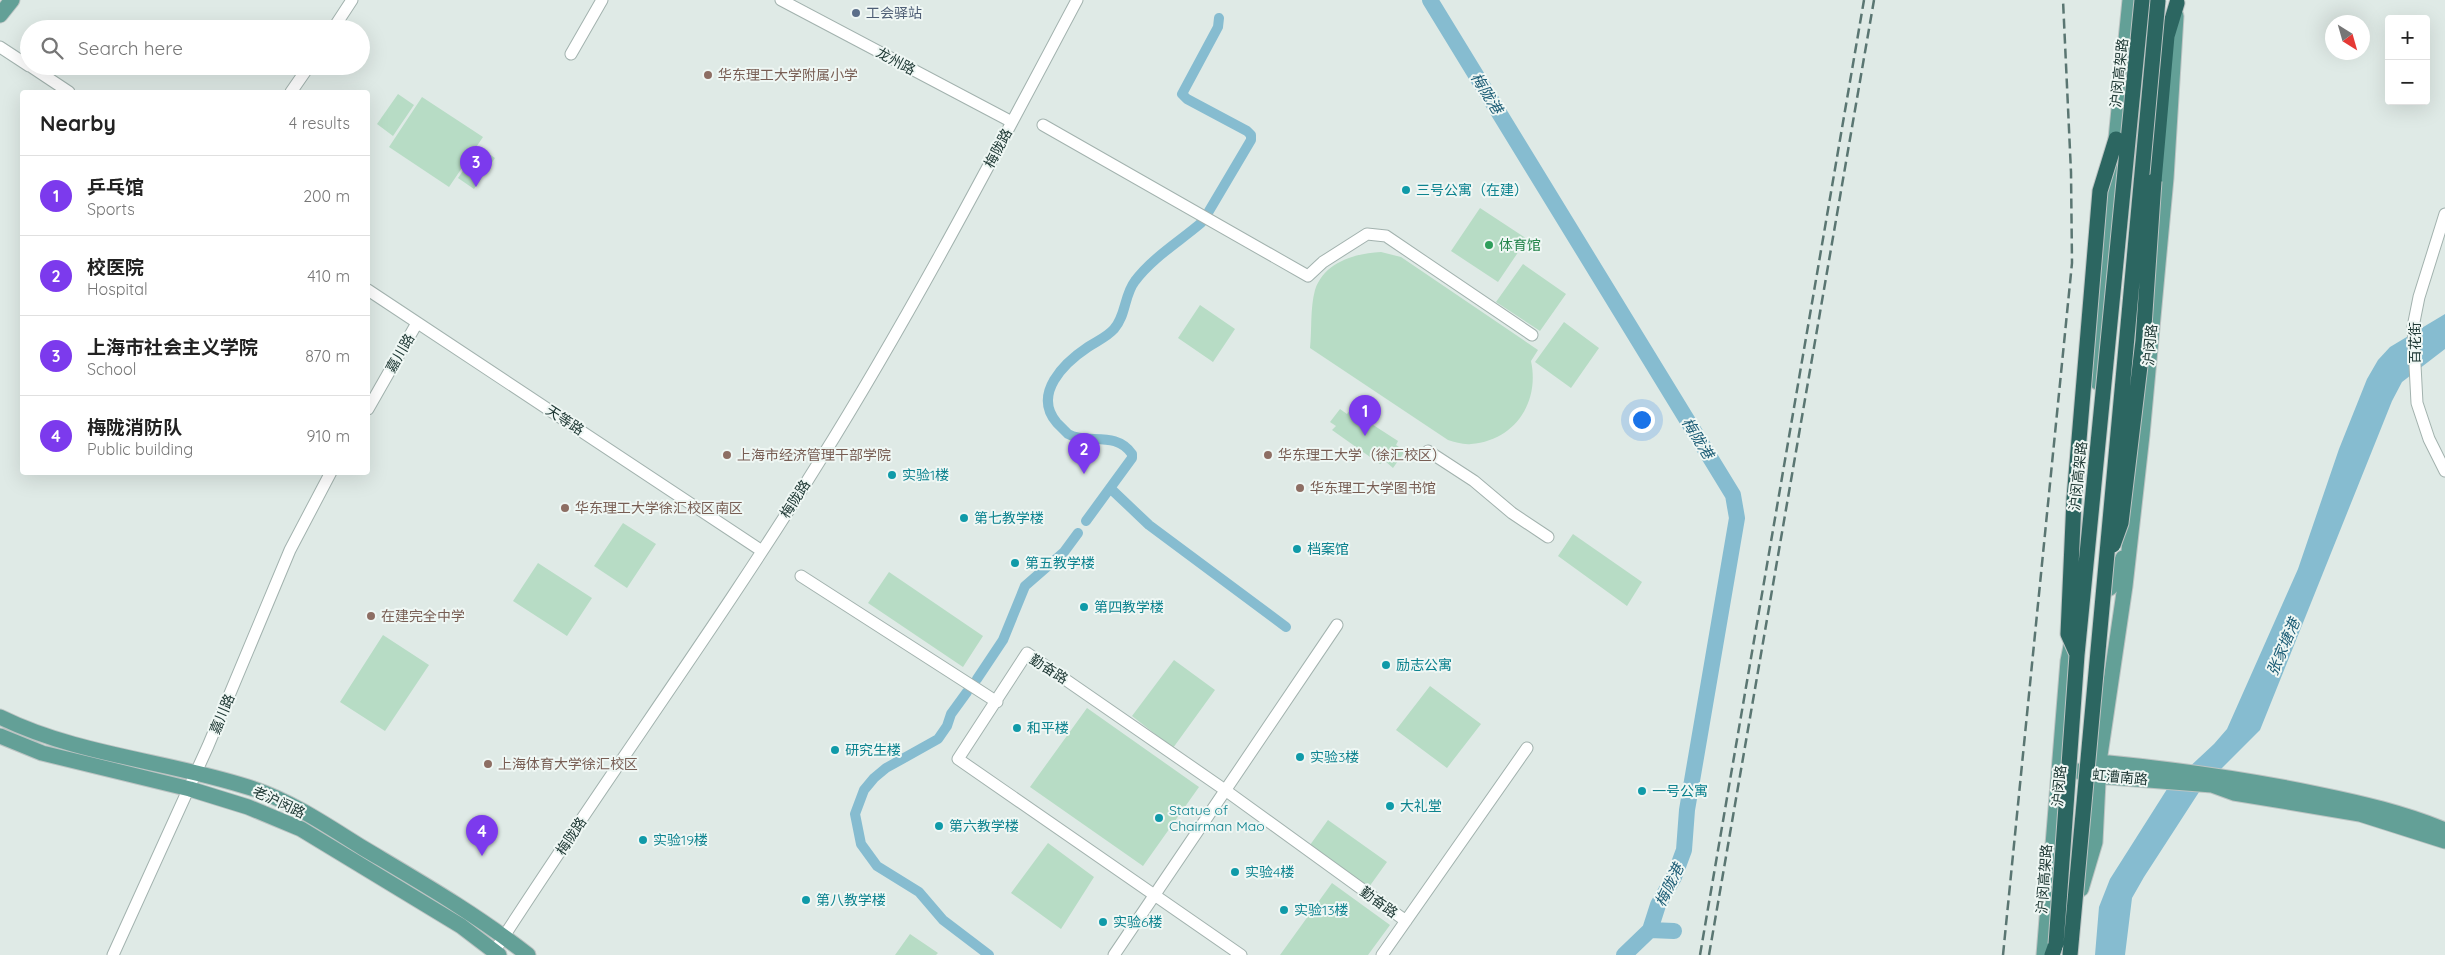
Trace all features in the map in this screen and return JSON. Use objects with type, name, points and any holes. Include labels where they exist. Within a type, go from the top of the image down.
[{"type":"highway","name":"沪闵高架路","points":[[2054,952],[2077,655],[2143,0]]},
{"type":"highway","points":[[2106,568],[2122,514],[2143,341],[2149,179],[2155,156],[2167,36],[2177,2]]},
{"type":"highway","points":[[2159,3],[2167,36]]},
{"type":"highway","points":[[2070,955],[2159,3]]},
{"type":"highway","points":[[2077,655],[2068,634],[2074,499],[2100,191],[2116,139]]},
{"type":"main road","points":[[0,15],[12,0]]},
{"type":"main road","name":"沪闵路","points":[[2054,952],[2079,661],[2076,617],[2115,169],[2116,139],[2130,0]]},
{"type":"main road","points":[[2115,169],[2122,144],[2143,0]]},
{"type":"main road","name":"沪闵路","points":[[2095,769],[2130,543],[2142,435],[2166,178],[2177,2]]},
{"type":"main road","name":"沪闵路","points":[[2076,955],[2082,889],[2094,842],[2095,769],[2110,588],[2149,179],[2159,3]]},
{"type":"main road","points":[[2110,588],[2130,543]]},
{"type":"main road","name":"沪闵路","points":[[2107,624],[2108,688]]},
{"type":"main road","name":"老沪闵路","points":[[0,717],[65,741],[197,772],[256,790],[309,815],[470,912],[528,955]]},
{"type":"main road","name":"老沪闵路","points":[[0,736],[42,753],[190,789],[248,807],[301,829],[461,926],[495,954]]},
{"type":"main road","name":"沪闵路","points":[[2044,955],[2069,768]]},
{"type":"main road","name":"虹漕南路","points":[[2069,768],[2216,780],[2391,810],[2445,830]]},
{"type":"main road","name":"虹漕南路","points":[[2216,780],[2234,793],[2360,814],[2445,842]]},
{"type":"street","points":[[339,20],[352,0]]},
{"type":"street","points":[[571,54],[602,0]]},
{"type":"street","name":"龙州路","points":[[781,0],[1012,122]]},
{"type":"street","name":"梅陇路","points":[[495,954],[504,936],[762,551],[858,398],[973,195],[1077,0]]},
{"type":"street","points":[[0,46],[20,60]]},
{"type":"street","points":[[43,75],[66,90]]},
{"type":"street","points":[[292,90],[303,75]]},
{"type":"street","points":[[1043,125],[1308,276],[1323,262],[1367,234],[1386,236],[1532,335]]},
{"type":"street","name":"百花街","points":[[2445,214],[2419,296],[2413,327],[2415,386],[2422,420],[2445,471]]},
{"type":"street","name":"天等路","points":[[370,291],[762,551]]},
{"type":"street","name":"嘉川路","points":[[370,405],[417,322]]},
{"type":"street","points":[[1428,451],[1474,481],[1512,514],[1548,537]]},
{"type":"street","name":"嘉川路","points":[[114,955],[190,789],[290,550],[329,475]]},
{"type":"street","points":[[801,576],[997,702]]},
{"type":"street","points":[[1114,955],[1337,625]]},
{"type":"street","name":"勤奋路","points":[[1242,955],[958,759],[997,702],[1027,653],[1225,790],[1406,922]]},
{"type":"street","points":[[1382,955],[1527,748]]},
{"type":"green space","points":[[398,94],[414,105],[393,136],[377,124]]},
{"type":"green space","points":[[422,97],[483,137],[449,187],[389,147]]},
{"type":"green space","points":[[479,147],[495,158],[474,189],[458,178]]},
{"type":"green space","name":"体育馆","points":[[1480,208],[1527,239],[1498,282],[1451,251]]},
{"type":"green space","points":[[1381,252],[1401,257],[1538,350],[1531,361],[1533,377],[1527,405],[1520,417],[1500,436],[1471,444],[1462,444],[1448,440],[1310,348],[1312,304],[1319,280],[1333,266],[1342,261],[1361,254]]},
{"type":"green space","points":[[1523,264],[1566,294],[1540,331],[1496,302]]},
{"type":"green space","points":[[1200,305],[1235,329],[1213,362],[1178,338]]},
{"type":"green space","points":[[1564,322],[1599,348],[1571,388],[1535,362]]},
{"type":"green space","points":[[1340,409],[1347,414],[1350,410],[1398,441],[1396,445],[1405,451],[1393,468],[1385,461],[1380,464],[1332,430],[1336,426],[1330,422]]},
{"type":"green space","points":[[623,523],[656,544],[627,588],[594,566]]},
{"type":"green space","points":[[1573,534],[1642,582],[1627,606],[1558,556]]},
{"type":"green space","points":[[538,563],[592,598],[567,636],[513,601]]},
{"type":"green space","points":[[889,572],[983,636],[963,667],[868,603]]},
{"type":"green space","points":[[383,635],[429,665],[385,731],[340,702]]},
{"type":"green space","points":[[1174,660],[1215,690],[1173,748],[1132,716]]},
{"type":"green space","points":[[1430,686],[1481,724],[1447,768],[1396,730]]},
{"type":"green space","points":[[1087,708],[1199,787],[1143,866],[1030,787]]},
{"type":"green space","points":[[1328,820],[1387,862],[1369,887],[1310,845]]},
{"type":"green space","points":[[1048,843],[1094,877],[1061,929],[1011,893]]},
{"type":"green space","points":[[1332,883],[1390,925],[1368,955],[1280,955]]},
{"type":"green space","points":[[910,934],[938,953],[936,955],[895,955]]},
{"type":"water","points":[[2445,314],[2445,349],[2402,382],[2392,401],[2260,730],[2201,789],[2144,877],[2132,898],[2125,955],[2095,955],[2099,907],[2110,879],[2169,786],[2214,744],[2227,729],[2298,569],[2339,449],[2367,379],[2378,360],[2390,347]]},
{"type":"waterway","name":"梅陇港","points":[[1430,0],[1733,495],[1737,518],[1687,810],[1684,850],[1674,877],[1658,905],[1650,930]]},
{"type":"waterway","points":[[1209,211],[1251,140],[1251,135],[1247,131],[1187,99],[1182,94],[1218,27],[1219,18]]},
{"type":"waterway","points":[[1086,521],[1132,458],[1132,454],[1118,442],[1076,437],[1068,434],[1057,423],[1050,412],[1049,390],[1061,370],[1088,347],[1108,334],[1118,324],[1131,287],[1142,273],[1158,257],[1201,223]]},
{"type":"waterway","points":[[1110,488],[1149,525],[1286,627]]},
{"type":"waterway","points":[[977,679],[1003,640],[1025,586],[1064,552],[1078,533]]},
{"type":"waterway","points":[[967,692],[951,714],[947,726],[938,739],[886,768],[874,778],[864,790],[855,814],[861,844],[877,866],[919,892],[943,920],[989,955]]},
{"type":"waterway","name":"张家塘港","points":[[1624,955],[1650,930],[1674,931]]},
{"type":"railway","points":[[1700,955],[1864,0]]},
{"type":"railway","points":[[1709,955],[1874,0]]},
{"type":"railway","points":[[2003,955],[2072,263],[2071,172],[2063,0]]},
{"type":"place","name":"工会驿站","points":[[856,13]]},
{"type":"place","name":"华东理工大学附属小学","points":[[708,75]]},
{"type":"place","name":"上海市社会主义学院","points":[[476,187]]},
{"type":"place","name":"三号公寓（在建）","points":[[1406,190]]},
{"type":"place","name":"体育馆","points":[[1489,245]]},
{"type":"place","name":"乒乓馆","points":[[1365,436]]},
{"type":"place","name":"上海市经济管理干部学院","points":[[727,455]]},
{"type":"place","name":"华东理工大学（徐汇校区）","points":[[1268,455]]},
{"type":"place","name":"校医院","points":[[1084,474]]},
{"type":"place","name":"实验1楼","points":[[892,475]]},
{"type":"place","name":"华东理工大学图书馆","points":[[1300,488]]},
{"type":"place","name":"华东理工大学徐汇校区南区","points":[[565,508]]},
{"type":"place","name":"第七教学楼","points":[[964,518]]},
{"type":"place","name":"档案馆","points":[[1297,549]]},
{"type":"place","name":"第五教学楼","points":[[1015,563]]},
{"type":"place","name":"第四教学楼","points":[[1084,607]]},
{"type":"place","name":"在建完全中学","points":[[371,616]]},
{"type":"place","name":"励志公寓","points":[[1386,665]]},
{"type":"place","name":"和平楼","points":[[1017,728]]},
{"type":"place","name":"研究生楼","points":[[835,750]]},
{"type":"place","name":"实验3楼","points":[[1300,757]]},
{"type":"place","name":"上海体育大学徐汇校区","points":[[488,764]]},
{"type":"place","name":"一号公寓","points":[[1642,791]]},
{"type":"place","name":"大礼堂","points":[[1390,806]]},
{"type":"place","name":"Statue of Chairman Mao","points":[[1159,818]]},
{"type":"place","name":"第六教学楼","points":[[939,826]]},
{"type":"place","name":"实验19楼","points":[[643,840]]},
{"type":"place","name":"梅陇消防队","points":[[482,856]]},
{"type":"place","name":"实验4楼","points":[[1235,872]]},
{"type":"place","name":"第八教学楼","points":[[806,900]]},
{"type":"place","name":"实验13楼","points":[[1284,910]]},
{"type":"place","name":"实验6楼","points":[[1103,922]]}]
